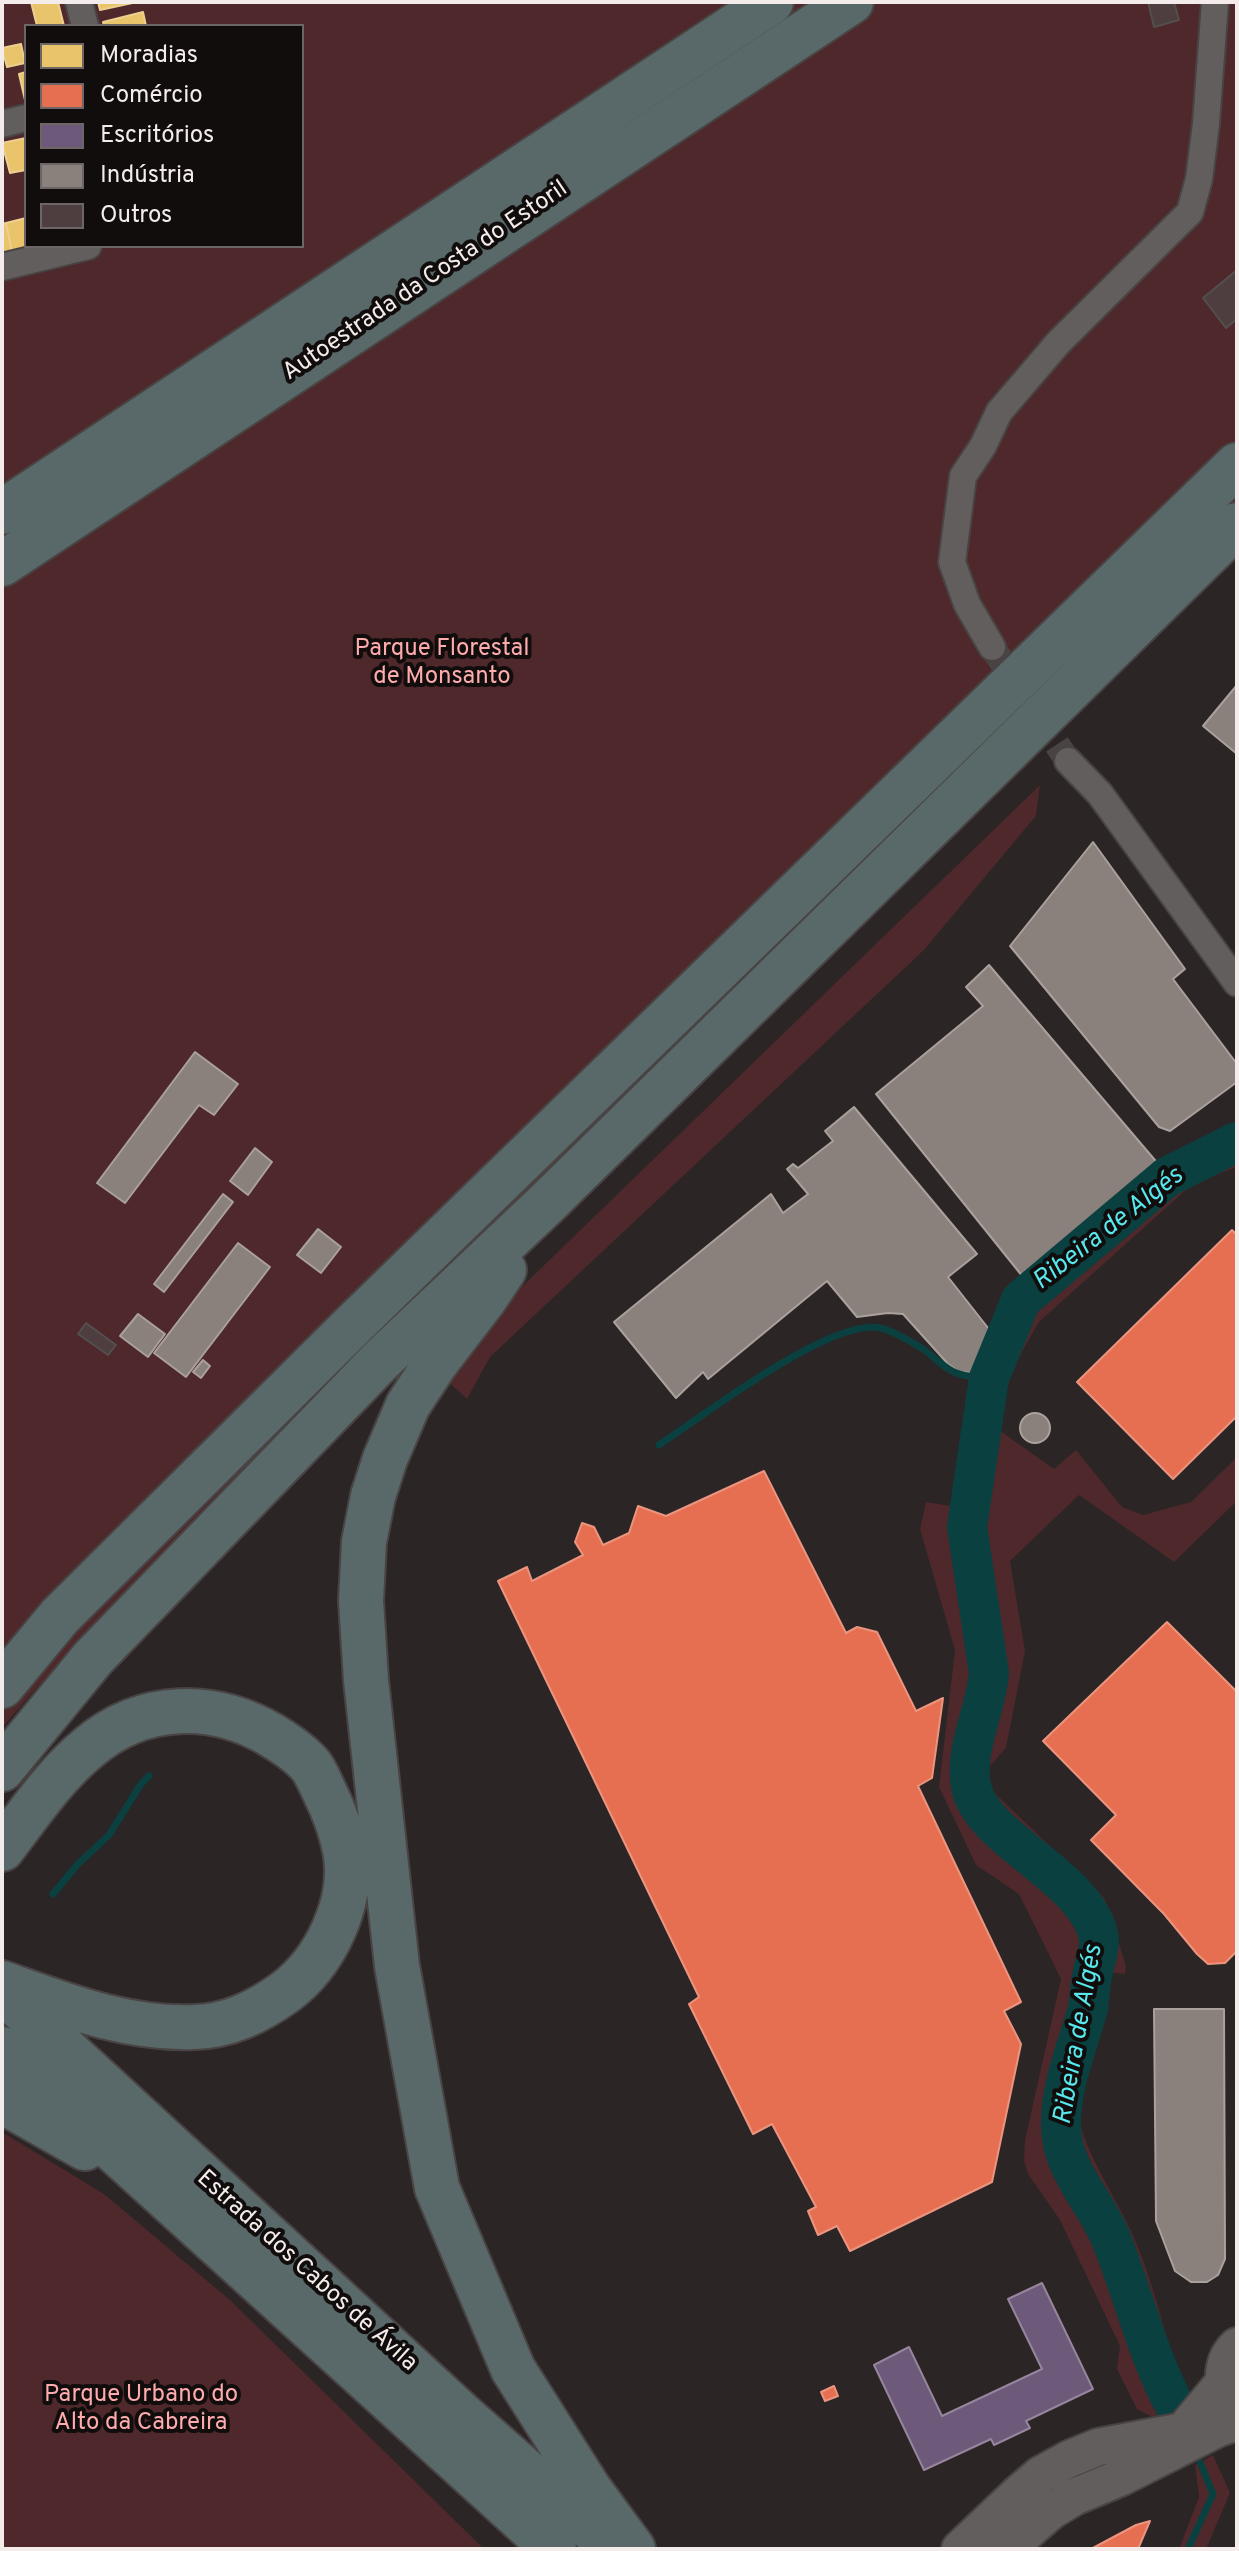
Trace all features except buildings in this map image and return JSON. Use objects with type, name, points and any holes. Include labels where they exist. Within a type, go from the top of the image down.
[{"type":"highway","name":"Autoestrada da Costa do Estoril","points":[[2,512],[771,2]]},
{"type":"highway","name":"Autoestrada da Costa do Estoril","points":[[2,564],[851,2]]},
{"type":"highway","points":[[2,1686],[60,1616],[364,1314],[1237,465]]},
{"type":"highway","points":[[2,1769],[93,1658],[379,1362],[549,1201],[1237,525]]},
{"type":"highway","points":[[549,1201],[484,1300],[408,1405],[373,1496],[364,1542],[361,1601],[366,1680],[397,1966],[437,2188],[513,2369],[589,2489],[633,2549]]},
{"type":"highway","points":[[2,1659],[60,1616]]},
{"type":"highway","points":[[2,1849],[48,1789],[89,1747],[119,1728],[150,1715],[184,1709],[220,1713],[250,1722],[283,1742],[311,1766],[334,1810],[346,1853],[345,1887],[337,1923],[322,1953],[301,1980],[252,2015],[219,2025],[196,2027],[133,2024],[2,1983]]},
{"type":"highway","name":"Estrada dos Cabos de Ávila","points":[[2,1991],[460,2413],[614,2549]]},
{"type":"highway","points":[[2,2049],[164,2193]]},
{"type":"highway","points":[[2,2101],[164,2193]]},
{"type":"highway","name":"Estrada dos Cabos de Ávila","points":[[164,2193],[554,2549]]},
{"type":"street","points":[[79,2],[84,24]]},
{"type":"street","points":[[992,647],[967,604],[952,562],[963,476],[983,446],[999,412],[1058,343],[1190,212],[1199,179],[1204,138],[1215,2]]},
{"type":"street","points":[[2,124],[24,118]]},
{"type":"street","points":[[2,267],[80,248]]},
{"type":"street","points":[[1068,761],[1100,794],[1237,983]]},
{"type":"street","points":[[960,2549],[1040,2475],[1069,2459],[1098,2447],[1183,2431],[1230,2394],[1224,2366],[1237,2346]]},
{"type":"street","points":[[1007,2549],[1051,2511],[1074,2497],[1237,2422]]},
{"type":"green space","name":"Parque Florestal de Monsanto","points":[[2,2],[1237,2],[1237,499],[167,1551],[2,1728]]},
{"type":"green space","points":[[1040,785],[1036,816],[924,950],[490,1357],[467,1399],[442,1376],[503,1305]]},
{"type":"green space","points":[[1237,1129],[1237,1167],[1187,1189],[1040,1321],[1012,1374],[999,1418],[999,1430],[1054,1469],[1076,1450],[1122,1507],[1143,1515],[1191,1502],[1237,1457],[1237,1501],[1174,1562],[1079,1495],[1010,1561],[1025,1651],[1006,1748],[979,1778],[1105,1899],[1126,1966],[1125,1974],[1110,1972],[1102,2020],[1081,2092],[1079,2116],[1093,2159],[1126,2220],[1140,2254],[1185,2403],[1165,2416],[1152,2417],[1137,2409],[1117,2369],[1120,2346],[1060,2220],[1028,2174],[1024,2161],[1025,2140],[1061,1979],[1019,1894],[976,1865],[939,1787],[955,1650],[920,1529],[926,1502],[951,1506],[977,1393],[972,1392],[1011,1288],[1171,1157]]},
{"type":"green space","name":"Parque Urbano do Alto da Cabreira","points":[[2,2132],[104,2194],[230,2300],[484,2549],[2,2549]]},
{"type":"green space","points":[[1213,2455],[1230,2493],[1206,2549],[1179,2549],[1199,2497],[1195,2465]]},
{"type":"waterway","name":"Ribeira de Algés","points":[[1175,2406],[1149,2345],[1112,2241],[1073,2171],[1063,2142],[1063,2096],[1088,2008],[1099,1946],[1097,1930],[1071,1891],[992,1822],[978,1804],[971,1786],[970,1758],[989,1673],[967,1527],[989,1378],[1021,1300],[1167,1177],[1237,1142]]},
{"type":"waterway","points":[[659,1445],[770,1370],[835,1336],[863,1328],[885,1329],[894,1333],[956,1373],[989,1378]]},
{"type":"waterway","points":[[53,1894],[77,1865],[109,1835],[149,1776]]},
{"type":"waterway","name":"Ribeira de Algés","points":[[1188,2549],[1213,2494],[1200,2462]]},
{"type":"tunnel","points":[[992,647],[1068,761]]}]
